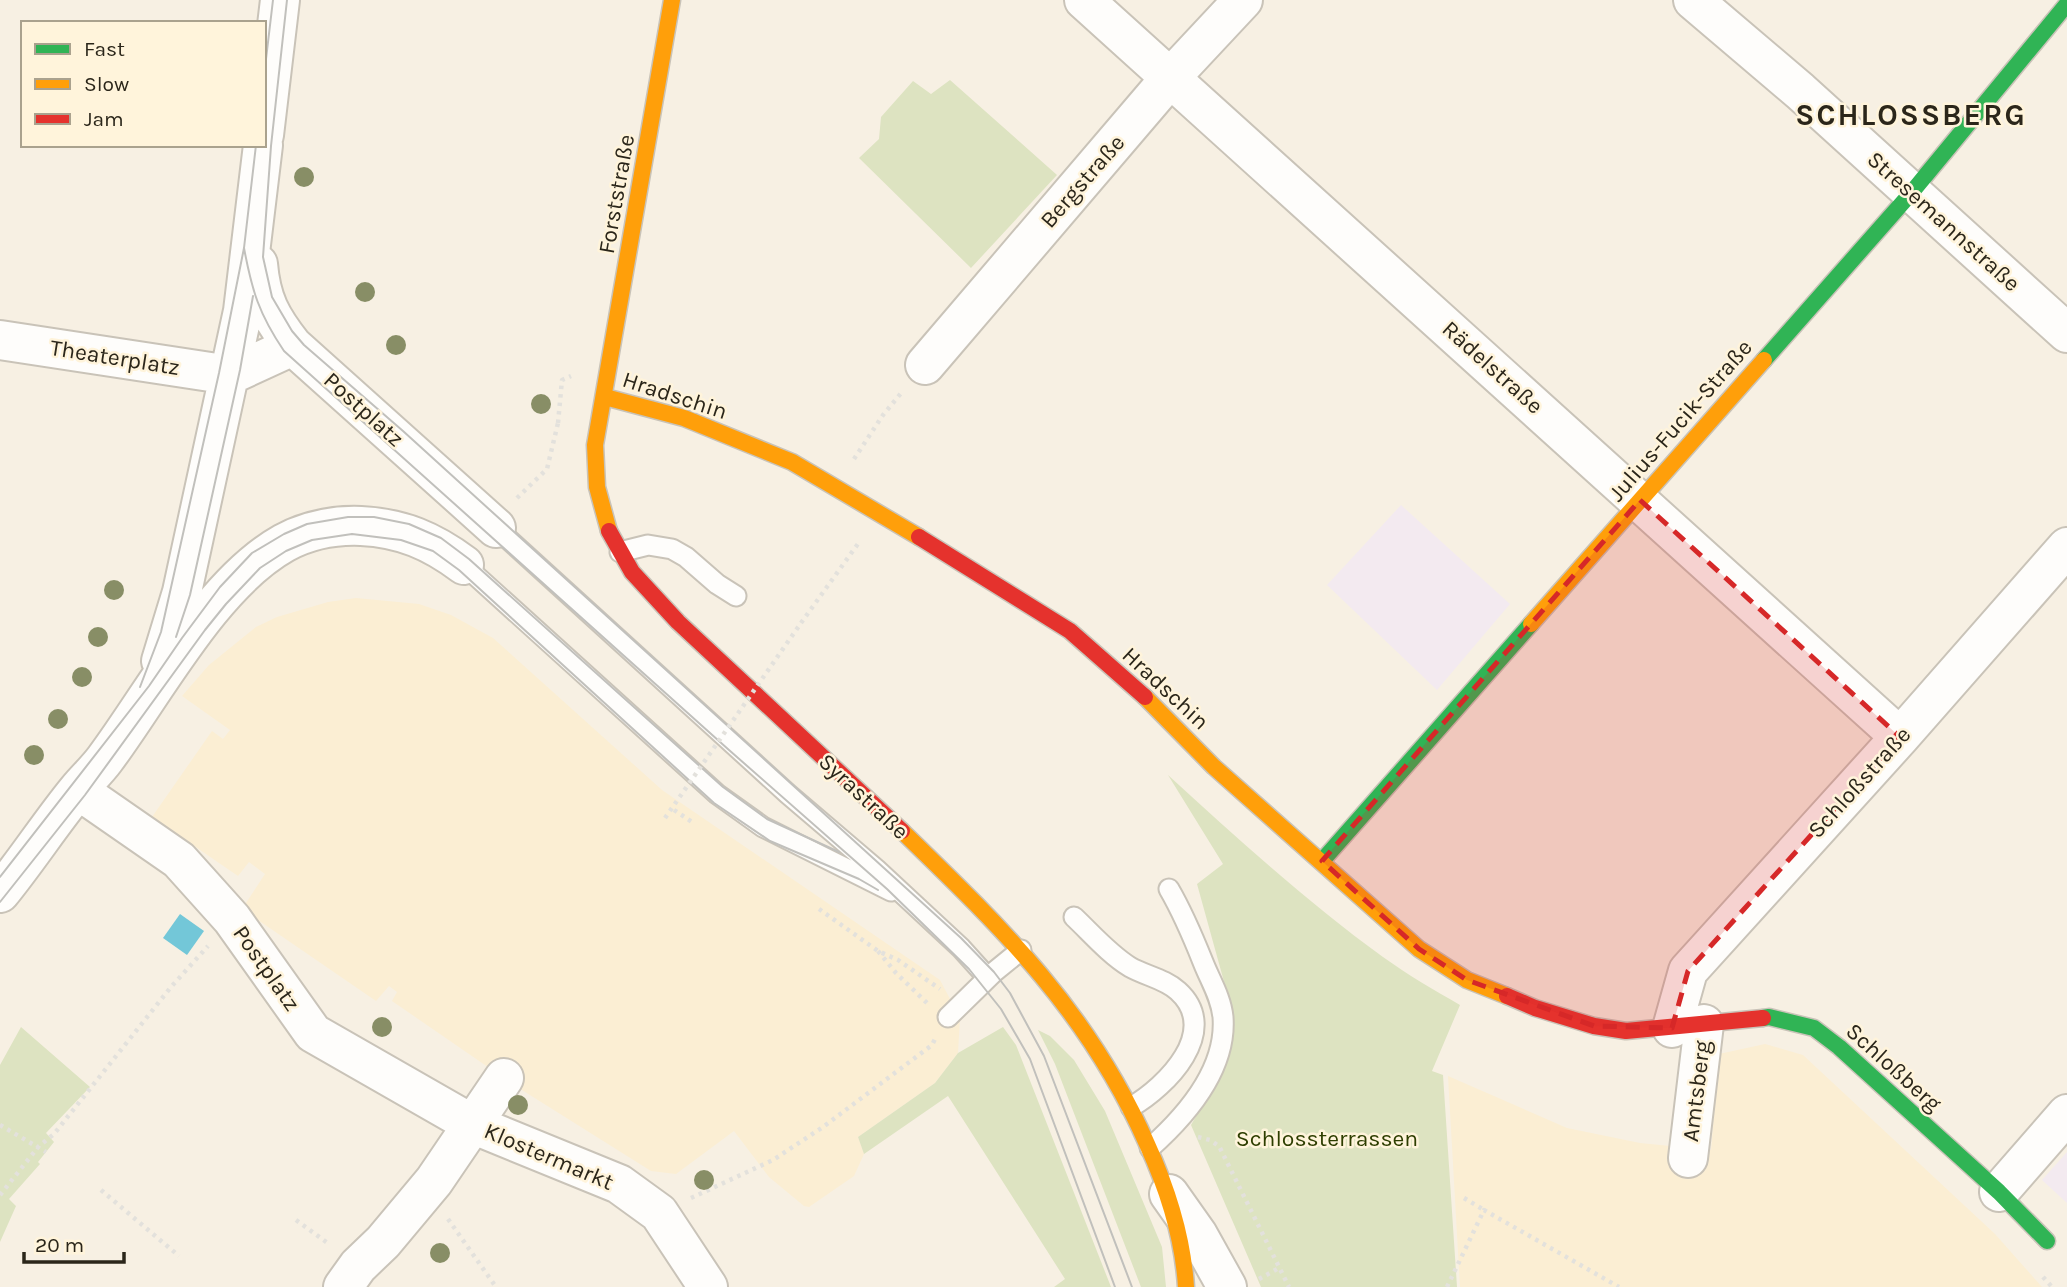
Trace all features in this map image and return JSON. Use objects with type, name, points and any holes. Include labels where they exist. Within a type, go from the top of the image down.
[{"type":"street","points":[[266,118],[280,0]]},
{"type":"street","name":"Forststraße","points":[[605,397],[672,0]]},
{"type":"street","name":"Rädelstraße","points":[[1084,0],[1900,737]]},
{"type":"street","name":"Bergstraße","points":[[925,365],[1171,77],[1243,0]]},
{"type":"street","name":"Stresemannstraße","points":[[1693,0],[1800,91],[2067,332]]},
{"type":"street","name":"Julius-Fucik-Straße","points":[[1322,861],[1912,192],[2067,4]]},
{"type":"street","name":"Postplatz","points":[[140,707],[159,665],[182,592],[230,375],[243,311],[263,147]]},
{"type":"street","name":"Postplatz","points":[[254,224],[259,283],[265,303],[274,322],[293,346],[504,516]]},
{"type":"street","name":"Theaterplatz","points":[[0,340],[230,375]]},
{"type":"street","points":[[230,375],[293,346]]},
{"type":"street","name":"Hradschin","points":[[605,397],[684,418],[792,462],[837,486],[1070,631],[1160,710],[1214,767],[1419,949],[1467,980],[1535,1008],[1594,1026],[1626,1031],[1688,1026]]},
{"type":"street","name":"Syrastraße","points":[[605,397],[595,446],[594,474],[605,520],[620,552],[650,593],[871,801],[1021,950],[1057,992],[1084,1028],[1131,1107],[1150,1148],[1169,1193],[1182,1245],[1186,1287]]},
{"type":"street","name":"Postplatz","points":[[0,893],[78,790],[104,761],[220,598],[253,565],[284,543],[310,532],[343,526],[375,527],[407,532],[441,548],[464,565]]},
{"type":"street","name":"Schloßstraße","points":[[1688,1026],[1688,971],[1900,737],[2067,547]]},
{"type":"street","points":[[182,592],[220,598]]},
{"type":"street","name":"Postplatz","points":[[78,790],[179,860],[232,919],[313,1033],[472,1124]]},
{"type":"street","name":"Schloßberg","points":[[1688,1026],[1769,1017],[1814,1028],[1839,1047],[1999,1192],[2047,1241]]},
{"type":"street","name":"Amtsberg","points":[[1688,1026],[1688,1158]]},
{"type":"street","points":[[343,1287],[358,1266],[420,1197],[505,1078]]},
{"type":"street","points":[[1999,1192],[2067,1114]]},
{"type":"street","name":"Klostermarkt","points":[[472,1124],[619,1184],[659,1213]]},
{"type":"street","name":"Syrastraße","points":[[1169,1193],[1198,1235],[1227,1287]]},
{"type":"street","points":[[659,1213],[708,1287]]},
{"type":"lane","points":[[504,516],[788,794],[876,869],[961,948],[988,978]]},
{"type":"lane","points":[[620,552],[648,545],[672,549],[686,556],[716,584],[736,596]]},
{"type":"lane","points":[[464,565],[717,794],[763,827],[907,900]]},
{"type":"lane","points":[[1150,1148],[1177,1124],[1196,1097],[1216,1061],[1223,1037],[1219,997],[1183,914],[1169,889]]},
{"type":"lane","points":[[1074,917],[1116,958],[1133,969],[1168,984],[1189,1003],[1193,1018],[1187,1054],[1168,1081],[1131,1107]]},
{"type":"lane","points":[[939,1019],[1021,950]]},
{"type":"path","points":[[837,486],[883,415],[925,365]]},
{"type":"path","points":[[558,423],[562,380],[570,376]]},
{"type":"path","points":[[504,516],[547,469]]},
{"type":"path","points":[[665,818],[851,554]]},
{"type":"path","points":[[674,810],[695,824]]},
{"type":"path","points":[[819,909],[878,951],[898,960],[937,985]]},
{"type":"path","points":[[0,1195],[39,1146],[54,1134],[171,987],[232,919]]},
{"type":"path","points":[[659,1213],[773,1160],[823,1127],[932,1045],[939,1019],[925,1000],[896,973],[878,951]]},
{"type":"path","points":[[0,1125],[46,1152]]},
{"type":"path","points":[[1193,1137],[1210,1140],[1219,1146],[1289,1287]]},
{"type":"path","points":[[101,1190],[179,1255]]},
{"type":"path","points":[[420,1197],[496,1287]]},
{"type":"path","points":[[1464,1198],[1619,1287]]},
{"type":"path","points":[[1447,1287],[1484,1210]]},
{"type":"path","points":[[2040,1273],[2052,1287]]},
{"type":"highlighted area","points":[[1640,500],[1900,737],[1688,971],[1672,1028],[1594,1026],[1467,980],[1419,949],[1322,861]]},
{"type":"shaded area","points":[[1401,505],[1510,604],[1437,690],[1327,585]]},
{"type":"shaded area","points":[[356,598],[419,604],[451,615],[493,638],[662,790],[940,980],[960,1018],[958,1053],[935,1083],[858,1137],[864,1154],[854,1176],[809,1207],[804,1206],[769,1177],[734,1131],[676,1174],[651,1171],[514,1085],[392,1001],[397,992],[389,986],[376,1001],[242,909],[265,874],[249,862],[238,876],[152,817],[212,731],[223,739],[230,730],[182,696],[209,665],[256,627],[277,617],[328,602]]},
{"type":"shaded area","points":[[1765,1044],[1803,1055],[1995,1234],[2042,1287],[1460,1287],[1448,1076],[1567,1128],[1640,1143],[1711,1150],[1719,1054]]},
{"type":"shaded area","points":[[2067,1152],[2067,1203],[2042,1180]]},
{"type":"green space","points":[[950,80],[1057,175],[971,268],[859,158],[879,139],[881,117],[913,81],[931,94]]},
{"type":"green space","name":"Schlossterrassen","points":[[1168,775],[1246,846],[1327,914],[1392,964],[1460,1005],[1432,1071],[1443,1075],[1457,1287],[1261,1287],[1191,1125],[1228,1061],[1231,1007],[1197,884],[1223,864]]},
{"type":"green space","points":[[21,1027],[90,1087],[46,1133],[54,1142],[38,1162],[40,1164],[9,1199],[16,1206],[0,1242],[0,1065]]},
{"type":"green space","points":[[1003,1027],[1016,1045],[1111,1287],[1054,1287],[1065,1279],[948,1096],[864,1154],[858,1137],[935,1083],[958,1053]]},
{"type":"green space","points":[[1038,1030],[1050,1036],[1074,1060],[1105,1111],[1162,1247],[1166,1287],[1141,1287],[1055,1064]]},
{"type":"water","points":[[180,914],[204,931],[187,955],[163,938]]},
{"type":"tram line","points":[[266,59],[273,0]]},
{"type":"tram line","points":[[287,0],[271,146],[263,257],[272,297],[292,331],[304,345],[403,431],[961,938],[994,972],[1010,993],[1044,1056],[1132,1287]]},
{"type":"tram line","points":[[140,687],[161,632],[219,373],[244,248],[256,147]]},
{"type":"tram line","points":[[244,248],[258,302],[284,351],[887,889],[969,969],[1001,1009],[1030,1059],[1115,1287]]},
{"type":"tram line","points":[[176,637],[190,595],[240,370],[253,296]]},
{"type":"tram line","points":[[0,877],[149,686],[220,587],[252,553],[307,524],[348,517],[374,517],[409,524],[441,538],[469,559],[723,787],[767,819],[839,852]]},
{"type":"tram line","points":[[0,902],[85,795],[205,630],[260,568],[286,551],[312,540],[352,534],[401,540],[433,551],[459,570],[714,803],[770,841],[859,879],[878,890]]},
{"type":"traffic: fast","points":[[1764,360],[1912,192],[2067,4]]},
{"type":"traffic: fast","points":[[1322,861],[1531,624]]},
{"type":"traffic: fast","points":[[1763,1018],[1769,1017],[1814,1028],[1839,1047],[1999,1192],[2047,1241]]},
{"type":"traffic: slow","points":[[609,531],[597,487],[595,445],[672,0]]},
{"type":"traffic: slow","points":[[1531,624],[1764,360]]},
{"type":"traffic: slow","points":[[605,397],[684,418],[792,462],[919,537]]},
{"type":"traffic: slow","points":[[1145,697],[1214,767],[1419,949],[1467,980],[1507,996]]},
{"type":"traffic: slow","points":[[902,831],[1009,938],[1071,1013],[1098,1053],[1124,1097],[1162,1179],[1178,1231],[1186,1287]]},
{"type":"traffic: jam","points":[[609,531],[632,572],[678,622],[902,831]]},
{"type":"traffic: jam","points":[[919,537],[1070,631],[1145,697]]},
{"type":"traffic: jam","points":[[1507,996],[1535,1008],[1594,1026],[1626,1031],[1763,1018]]},
{"type":"district","name":"SCHLOSSBERG","points":[[1911,115]]}]
